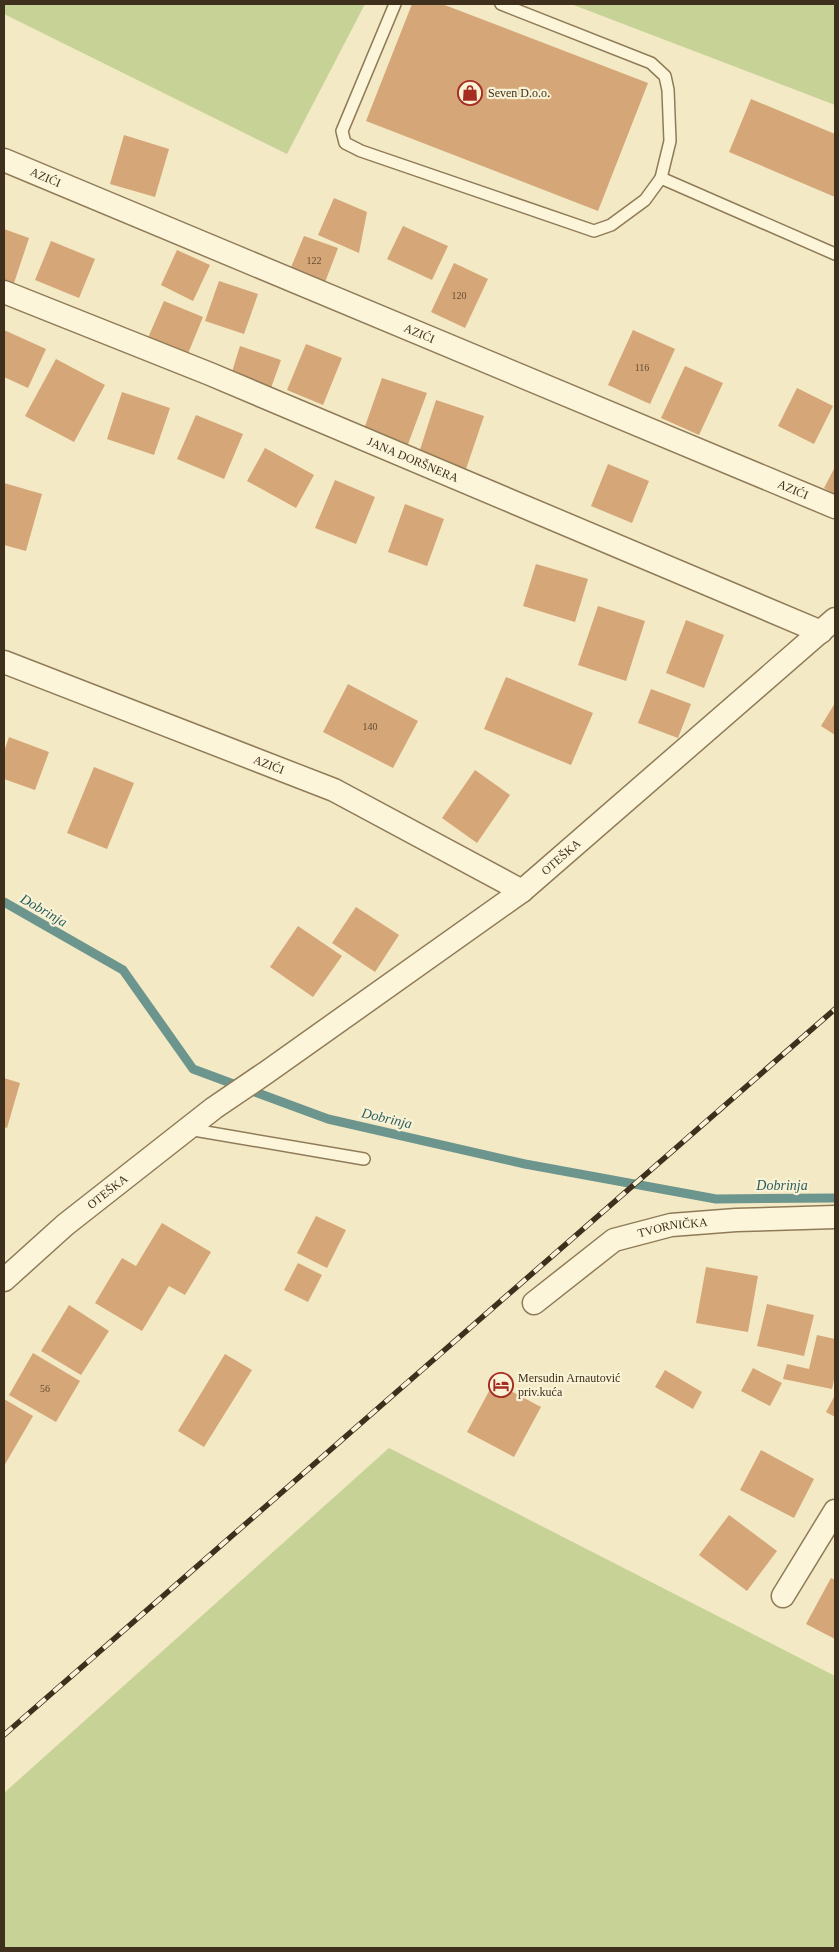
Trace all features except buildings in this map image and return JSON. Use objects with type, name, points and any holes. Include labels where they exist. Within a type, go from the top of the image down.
[{"type":"street","name":"AZIĆI","points":[[4,160],[835,507]]},
{"type":"street","name":"JANA DORŠNERA","points":[[4,292],[828,626]]},
{"type":"street","name":"OTEŠKA","points":[[4,1280],[65,1225],[214,1108],[268,1072],[522,892],[828,626]]},
{"type":"street","name":"AZIĆI","points":[[4,662],[334,790],[522,892]]},
{"type":"street","name":"TVORNIČKA","points":[[534,1303],[614,1240],[671,1225],[736,1220],[835,1217]]},
{"type":"street","points":[[783,1596],[835,1511]]},
{"type":"lane","points":[[395,4],[342,131],[345,143],[361,151],[594,231],[611,226],[645,200],[661,178],[670,141],[668,90],[665,76],[650,63],[501,4]]},
{"type":"lane","points":[[661,178],[835,254]]},
{"type":"lane","points":[[188,1129],[364,1159]]},
{"type":"green space","points":[[4,4],[365,4],[287,154],[4,14]]},
{"type":"green space","points":[[571,4],[835,4],[835,105]]},
{"type":"green space","points":[[389,1448],[835,1676],[835,1948],[4,1948],[4,1793]]},
{"type":"waterway","name":"Dobrinja","points":[[4,902],[123,970],[193,1069],[328,1119],[525,1164],[716,1199],[835,1198]]},
{"type":"railway","points":[[4,1735],[835,1009]]},
{"type":"place","name":"Seven D.o.o.","points":[[470,93]]},
{"type":"place","name":"Mersudin Arnautović priv.kuća","points":[[501,1385]]}]
